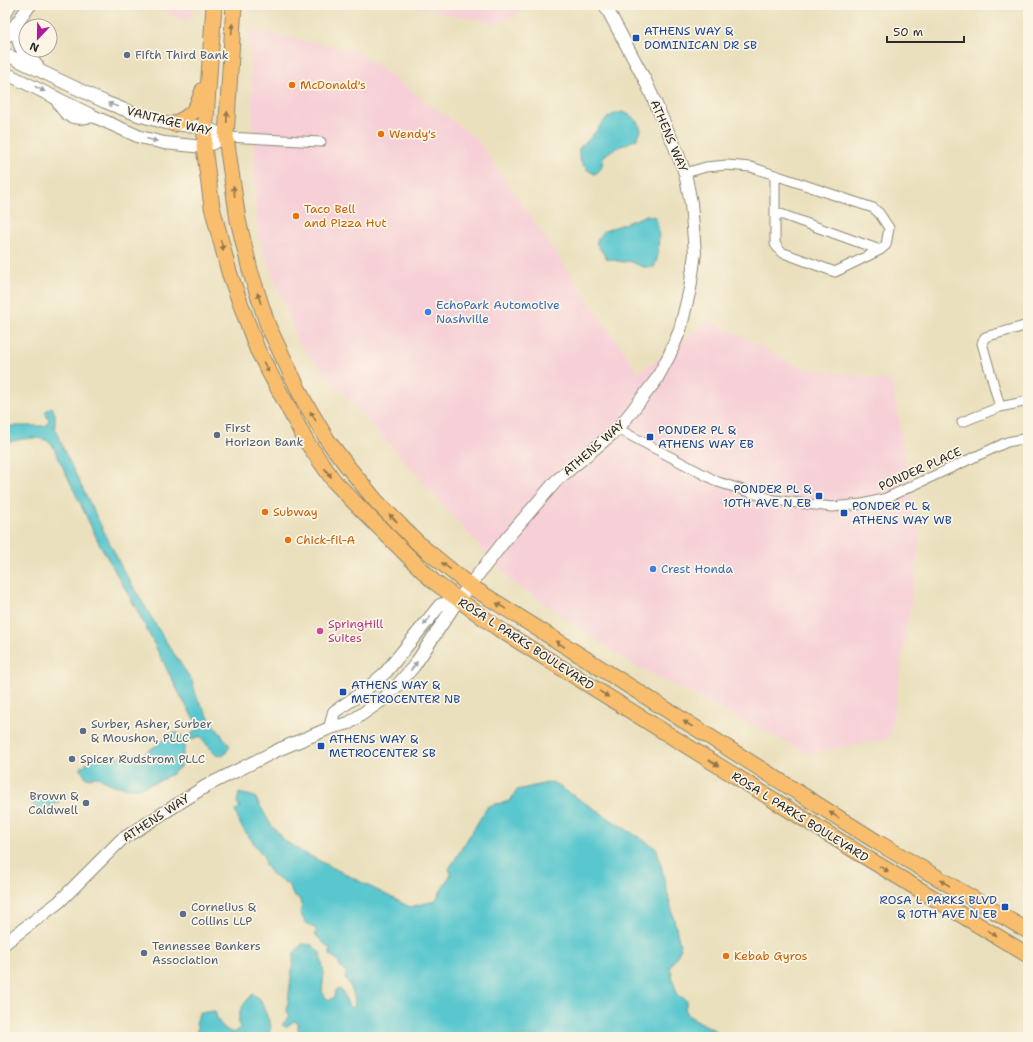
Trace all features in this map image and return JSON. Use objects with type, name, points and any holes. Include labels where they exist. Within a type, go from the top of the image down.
[{"type":"main road","name":"ROSA L PARKS BOULEVARD","points":[[214,5],[204,147],[212,207],[229,272],[252,339],[290,414],[306,441],[339,486],[392,542],[433,581],[499,629],[862,855],[1028,955]]},
{"type":"main road","name":"ROSA L PARKS BOULEVARD","points":[[234,5],[226,137],[238,220],[250,270],[272,336],[303,399],[328,441],[376,501],[420,545],[470,586],[871,838],[1028,931]]},
{"type":"main road","points":[[174,124],[192,114],[199,103],[208,74]]},
{"type":"street","points":[[5,13],[10,5]]},
{"type":"street","points":[[21,18],[30,5]]},
{"type":"street","name":"ATHENS WAY","points":[[5,943],[59,902],[121,840],[206,786],[280,749],[330,728],[349,723],[381,701],[395,688],[414,666],[458,600],[506,539],[557,480],[618,429],[641,401],[669,356],[680,330],[686,307],[695,253],[691,203],[685,173],[645,80],[605,5]]},
{"type":"street","points":[[5,37],[18,22]]},
{"type":"street","points":[[18,22],[16,39],[18,42]]},
{"type":"street","name":"VANTAGE WAY","points":[[5,54],[105,102],[138,115],[174,124],[205,127],[226,137]]},
{"type":"street","points":[[28,58],[50,76]]},
{"type":"street","name":"VANTAGE WAY","points":[[5,72],[93,116],[140,136],[164,143],[204,147],[226,137]]},
{"type":"street","points":[[5,79],[20,80]]},
{"type":"street","points":[[226,137],[321,142]]},
{"type":"street","points":[[685,173],[706,167],[727,165],[751,167],[873,208],[879,213],[889,228],[886,245],[880,250],[835,272],[781,252],[775,244],[776,176]]},
{"type":"street","points":[[775,212],[880,250]]},
{"type":"street","points":[[1000,407],[982,343],[985,336],[1028,325]]},
{"type":"street","points":[[962,422],[1000,407],[1028,401]]},
{"type":"street","name":"PONDER PLACE","points":[[618,429],[718,482],[774,500],[832,507],[862,504],[886,498],[1007,442],[1028,438]]},
{"type":"street","points":[[330,728],[334,712],[364,692],[386,672],[440,605],[458,600]]},
{"type":"shaded area","points":[[148,5],[195,5],[189,22]]},
{"type":"shaded area","points":[[402,5],[532,5],[499,24]]},
{"type":"shaded area","points":[[249,29],[357,51],[476,138],[639,373],[709,320],[800,367],[892,381],[920,540],[890,738],[809,754],[632,664],[510,580],[300,345],[257,233]]},
{"type":"water","points":[[623,112],[634,119],[640,127],[641,130],[637,139],[612,150],[603,157],[601,169],[595,174],[587,170],[580,160],[579,148],[608,118],[617,113]]},
{"type":"water","points":[[647,215],[655,217],[658,226],[658,249],[654,267],[643,267],[629,261],[624,262],[607,259],[596,243],[602,232]]},
{"type":"water","points":[[52,407],[55,414],[55,428],[67,457],[122,568],[163,637],[192,681],[197,698],[213,724],[230,746],[225,754],[217,756],[200,736],[186,741],[180,767],[172,774],[157,782],[138,788],[113,785],[98,777],[86,778],[80,768],[101,753],[105,760],[115,753],[119,758],[129,751],[132,757],[141,756],[174,733],[178,733],[185,738],[199,727],[182,699],[136,608],[99,543],[52,444],[36,438],[5,443],[5,426],[46,426],[49,421],[45,412]]},
{"type":"water","points":[[552,782],[657,849],[681,949],[670,967],[677,995],[687,1000],[685,1009],[689,1016],[727,1037],[328,1037],[321,1030],[317,1035],[311,1035],[298,1030],[298,1023],[294,1021],[286,1027],[282,1025],[290,1016],[287,1011],[294,953],[302,944],[312,945],[320,953],[324,973],[322,992],[328,1000],[334,998],[336,990],[340,989],[351,1008],[354,1008],[355,1000],[345,977],[347,973],[340,967],[338,960],[330,955],[330,950],[315,934],[317,930],[305,922],[300,912],[302,908],[299,898],[293,895],[288,884],[273,876],[265,865],[264,857],[241,826],[235,811],[240,807],[237,803],[239,793],[255,797],[271,825],[285,841],[304,853],[410,907],[435,901],[451,874],[449,869],[488,806],[510,801],[517,790]]},
{"type":"water","points":[[38,793],[43,799],[52,793],[56,799],[65,793],[67,796],[40,814],[29,800]]},
{"type":"water","points":[[253,994],[260,999],[271,1026],[268,1037],[248,1037],[244,1034],[240,1037],[192,1037],[198,1029],[196,1024],[199,1013],[215,1011],[221,1025],[233,1033],[240,1028],[239,1018],[241,1009]]},
{"type":"place","name":"ATHENS WAY & DOMINICAN DR SB","points":[[636,38]]},
{"type":"place","name":"Fifth Third Bank","points":[[127,55]]},
{"type":"place","name":"McDonald's","points":[[292,85]]},
{"type":"place","name":"Wendy's","points":[[381,134]]},
{"type":"place","name":"Taco Bell and Pizza Hut","points":[[296,216]]},
{"type":"place","name":"EchoPark Automotive Nashville","points":[[428,312]]},
{"type":"place","name":"First Horizon Bank","points":[[217,435]]},
{"type":"place","name":"PONDER PL & ATHENS WAY EB","points":[[650,437]]},
{"type":"place","name":"PONDER PL & 10TH AVE N EB","points":[[819,496]]},
{"type":"place","name":"Subway","points":[[265,512]]},
{"type":"place","name":"PONDER PL & ATHENS WAY WB","points":[[844,513]]},
{"type":"place","name":"Chick-fil-A","points":[[288,540]]},
{"type":"place","name":"Crest Honda","points":[[653,569]]},
{"type":"place","name":"SpringHill Suites","points":[[320,631]]},
{"type":"place","name":"ATHENS WAY & METROCENTER NB","points":[[343,692]]},
{"type":"place","name":"Surber, Asher, Surber & Moushon, PLLC","points":[[83,731]]},
{"type":"place","name":"ATHENS WAY & METROCENTER SB","points":[[321,746]]},
{"type":"place","name":"Spicer Rudstrom PLLC","points":[[72,759]]},
{"type":"place","name":"Brown & Caldwell","points":[[86,803]]},
{"type":"place","name":"ROSA L PARKS BLVD & 10TH AVE N EB","points":[[1005,907]]},
{"type":"place","name":"Cornelius & Collins LLP","points":[[183,914]]},
{"type":"place","name":"Tennessee Bankers Association","points":[[144,953]]},
{"type":"place","name":"Kebab Gyros","points":[[726,956]]}]
